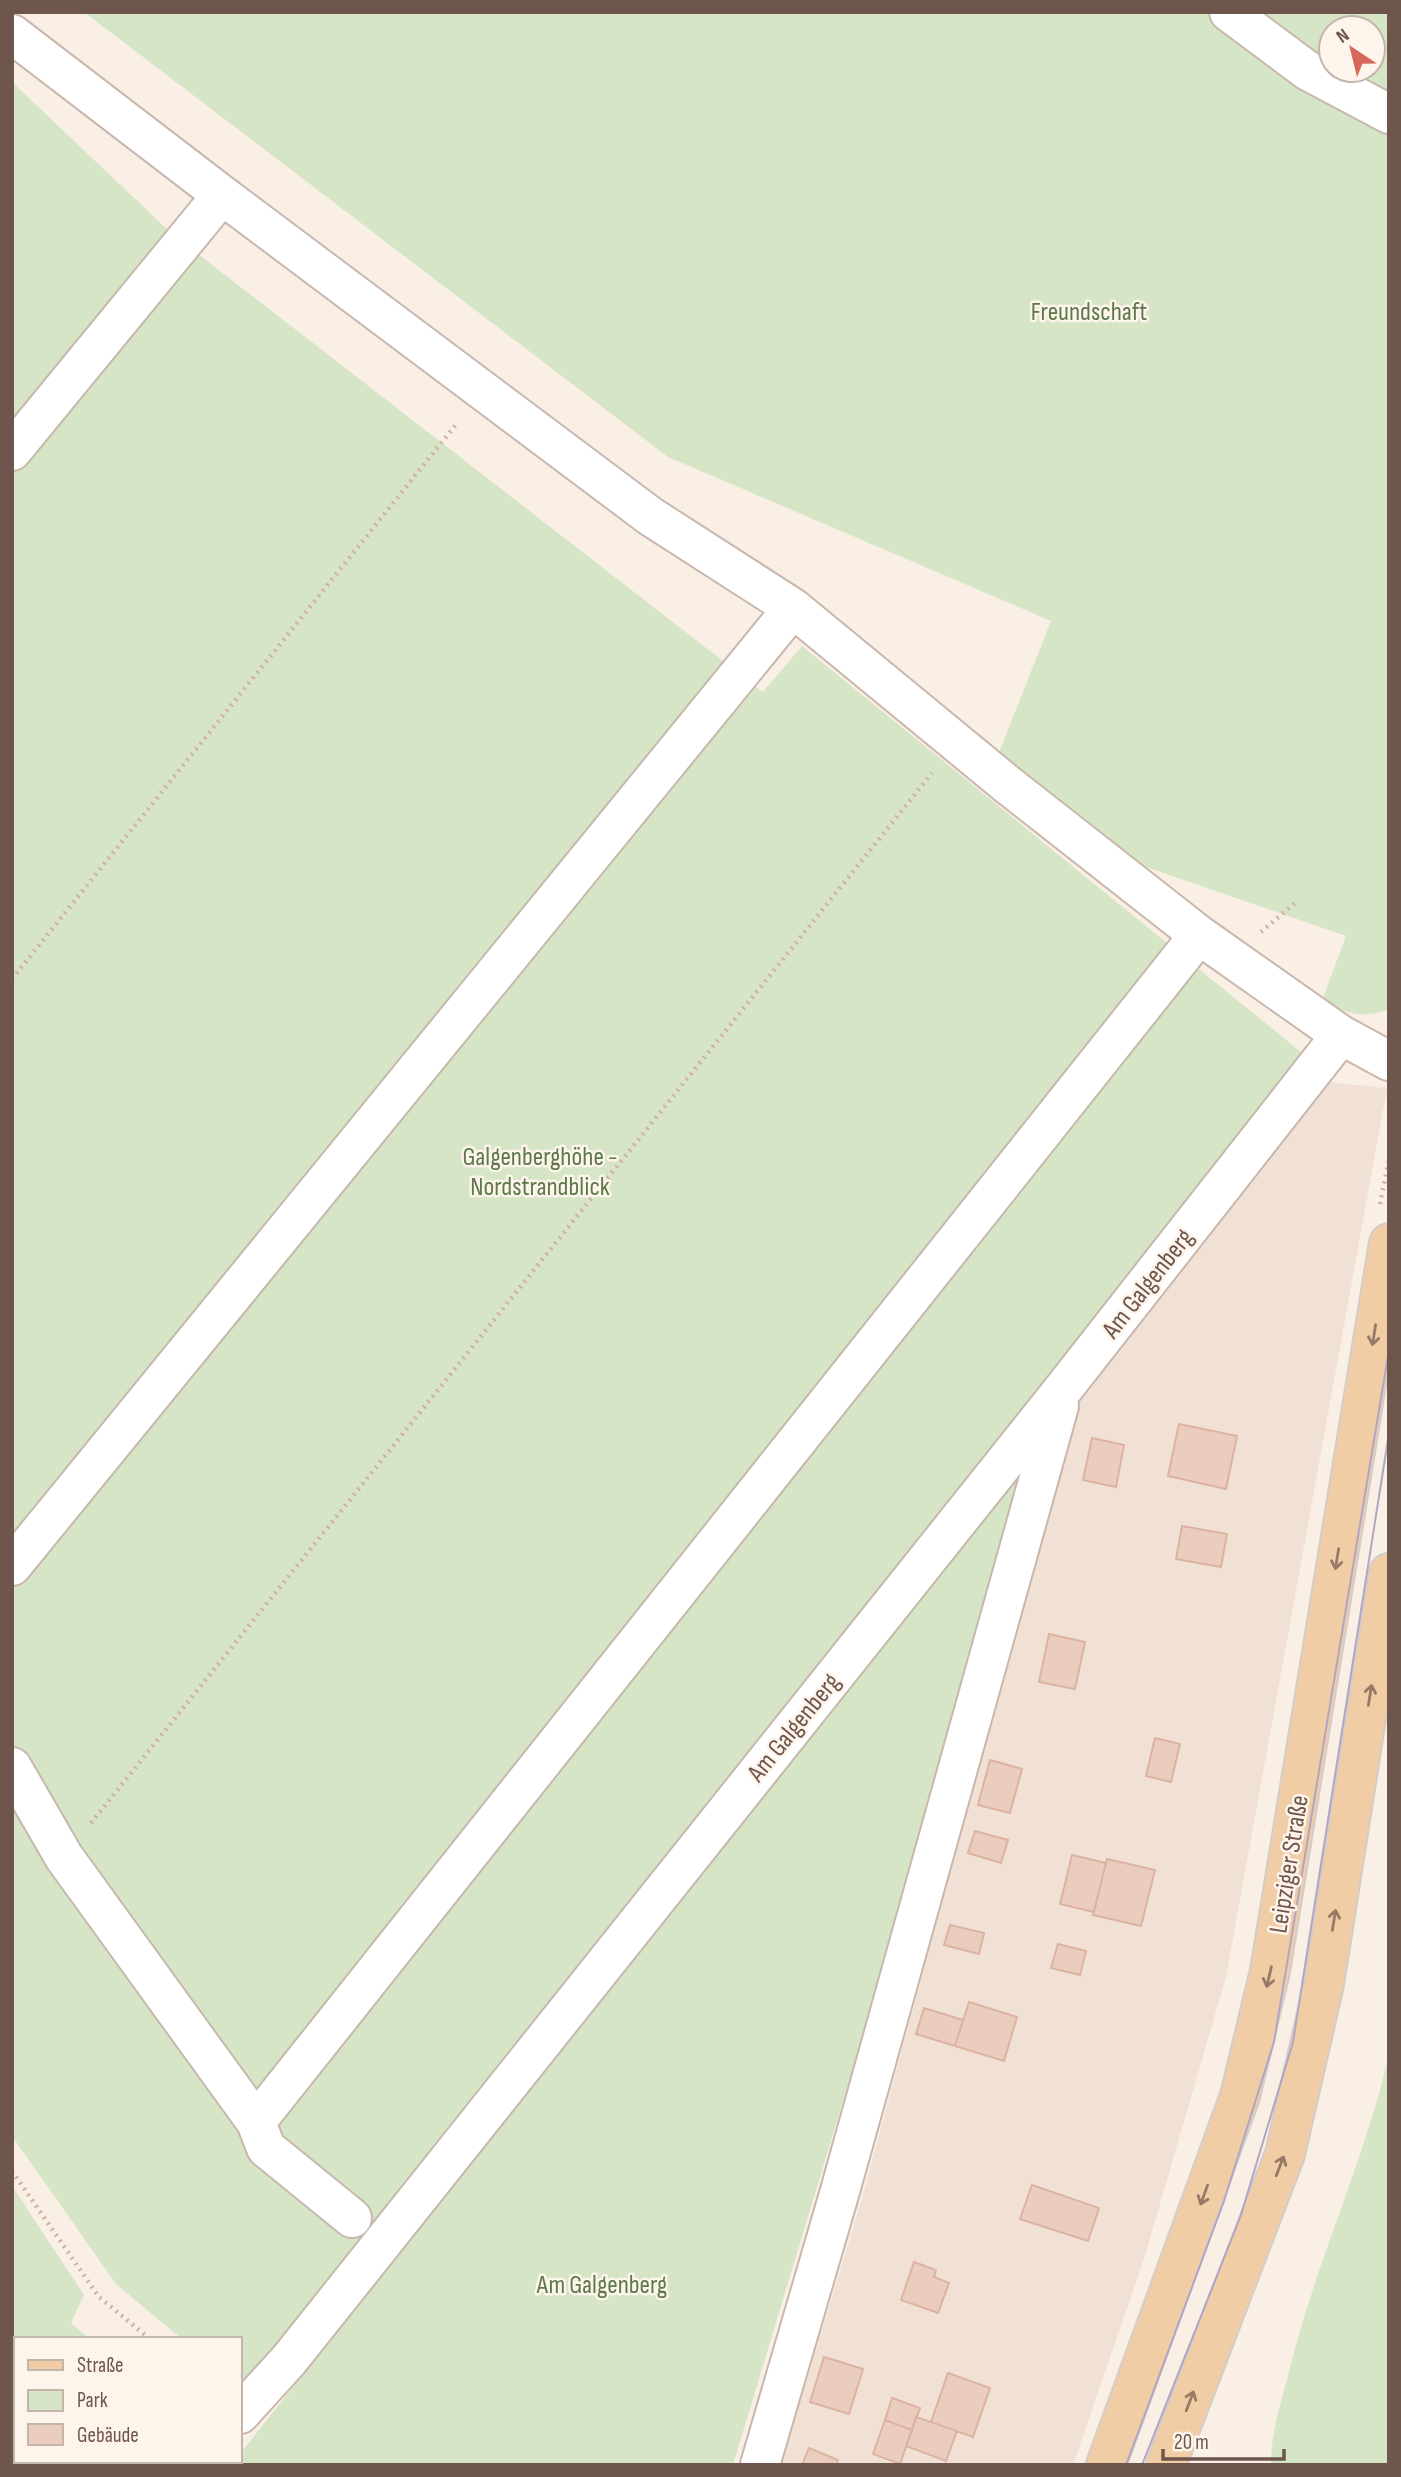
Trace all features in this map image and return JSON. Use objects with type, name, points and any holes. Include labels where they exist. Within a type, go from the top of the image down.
[{"type":"main road","name":"Leipziger Straße","points":[[1106,2465],[1240,2096],[1270,1971],[1389,1243]]},
{"type":"main road","name":"Leipziger Straße","points":[[1166,2465],[1285,2154],[1324,1984],[1389,1573]]},
{"type":"street","points":[[1229,12],[1308,71],[1389,114]]},
{"type":"street","points":[[12,34],[650,516],[793,608],[956,743],[1199,935],[1341,1035],[1389,1061]]},
{"type":"street","points":[[12,451],[222,195]]},
{"type":"street","points":[[12,1566],[793,608]]},
{"type":"street","points":[[257,2122],[1199,935]]},
{"type":"street","name":"Am Galgenberg","points":[[242,2412],[289,2360],[1064,1388],[1341,1035]]},
{"type":"street","points":[[760,2465],[840,2192],[1064,1388]]},
{"type":"street","points":[[12,1767],[64,1857],[257,2122],[266,2148],[352,2218]]},
{"type":"path","points":[[12,979],[483,391]]},
{"type":"path","points":[[64,1857],[956,743]]},
{"type":"path","points":[[12,2171],[99,2297],[148,2337]]},
{"type":"shaded area","points":[[1327,1082],[1387,1088],[1226,1977],[1144,2259],[1073,2465],[781,2465],[861,2202],[1079,1393]]},
{"type":"green space","name":"Freundschaft","points":[[84,12],[1389,12],[1389,1010],[1369,1014],[1354,1013],[1323,998],[1346,936],[1132,862],[998,755],[1051,621],[668,457]]},
{"type":"green space","name":"Galgenberghöhe - Nordstrandblick","points":[[12,82],[171,233],[763,692],[802,646],[1307,1057],[244,2391],[242,2337],[180,2337],[116,2284],[12,2136]]},
{"type":"green space","name":"Am Galgenberg","points":[[1042,1442],[733,2465],[232,2465],[242,2463],[242,2451]]},
{"type":"green space","points":[[1389,2054],[1389,2465],[1271,2465],[1276,2420],[1299,2335],[1379,2095]]},
{"type":"green space","points":[[12,2186],[84,2295],[71,2323],[88,2337],[14,2337],[14,2463],[184,2463],[12,2465]]},
{"type":"building","points":[[1179,1424],[1237,1436],[1226,1489],[1168,1476]]},
{"type":"building","points":[[1092,1438],[1124,1445],[1116,1487],[1083,1480]]},
{"type":"building","points":[[1182,1526],[1227,1534],[1221,1567],[1176,1559]]},
{"type":"building","points":[[1049,1634],[1085,1642],[1075,1689],[1039,1682]]},
{"type":"building","points":[[1155,1738],[1180,1744],[1171,1782],[1146,1776]]},
{"type":"building","points":[[990,1760],[1022,1769],[1010,1813],[978,1805]]},
{"type":"building","points":[[975,1831],[1008,1840],[1001,1863],[968,1853]]},
{"type":"building","points":[[1072,1855],[1106,1863],[1094,1912],[1060,1904]]},
{"type":"building","points":[[1107,1859],[1155,1870],[1141,1926],[1093,1915]]},
{"type":"building","points":[[950,1925],[984,1933],[979,1954],[944,1945]]},
{"type":"building","points":[[1058,1944],[1086,1951],[1080,1975],[1051,1968]]},
{"type":"building","points":[[969,2002],[1017,2017],[1004,2061],[955,2046]]},
{"type":"building","points":[[924,2008],[963,2020],[955,2046],[916,2034]]},
{"type":"building","points":[[1032,2185],[1099,2208],[1088,2241],[1020,2219]]},
{"type":"building","points":[[914,2262],[936,2270],[934,2277],[949,2283],[938,2313],[901,2300]]},
{"type":"building","points":[[824,2357],[863,2369],[849,2414],[810,2402]]},
{"type":"building","points":[[948,2373],[990,2388],[973,2437],[931,2422]]},
{"type":"building","points":[[892,2398],[920,2408],[912,2430],[885,2420]]},
{"type":"building","points":[[916,2417],[957,2431],[946,2461],[906,2446]]},
{"type":"building","points":[[885,2420],[912,2430],[900,2464],[873,2454]]},
{"type":"building","points":[[809,2448],[838,2460],[836,2465],[802,2465]]},
{"type":"tram line","points":[[1126,2465],[1224,2201],[1274,2042],[1389,1350]]},
{"type":"tram line","points":[[1142,2465],[1241,2215],[1293,2042],[1389,1433]]}]
